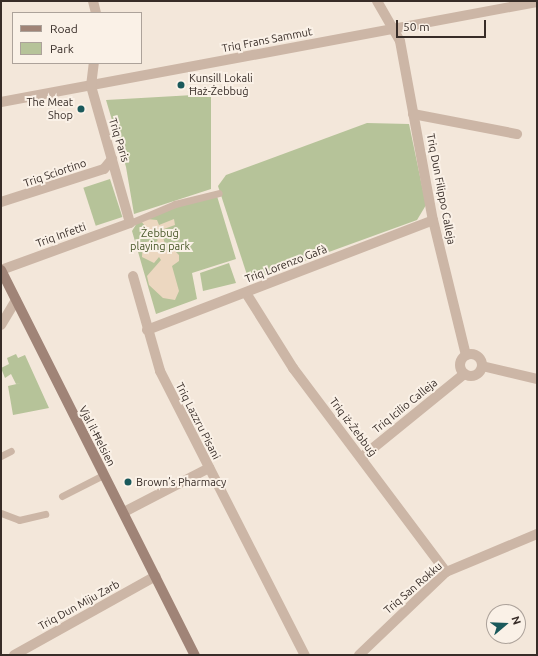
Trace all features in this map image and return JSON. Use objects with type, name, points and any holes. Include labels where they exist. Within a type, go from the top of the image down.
[{"type":"street","points":[[93,1],[96,12]]},
{"type":"street","name":"Triq Dun Filippo Calleja","points":[[378,1],[400,41],[433,220],[466,355]]},
{"type":"street","name":"Triq Frans Sammut","points":[[1,102],[392,28],[499,5],[537,2]]},
{"type":"street","name":"Triq Paris","points":[[94,64],[91,86],[130,223]]},
{"type":"street","points":[[413,114],[517,134]]},
{"type":"street","name":"Triq Sciortino","points":[[1,202],[104,169],[112,160]]},
{"type":"street","name":"Triq Lorenzo Gafà","points":[[147,330],[433,220]]},
{"type":"street","name":"Triq Infetti","points":[[1,270],[130,223]]},
{"type":"street","name":"Vjal il-Ħelsien","points":[[1,270],[195,655]]},
{"type":"street","name":"Triq Lazzru Pisani","points":[[134,276],[147,330],[160,371],[305,655]]},
{"type":"street","name":"Triq iż-Żebbuġ","points":[[246,292],[293,368],[362,457],[446,572]]},
{"type":"street","points":[[1,326],[16,300]]},
{"type":"street","points":[[466,355],[477,356],[482,366],[474,376],[464,374],[459,363],[466,355]]},
{"type":"street","points":[[482,366],[537,379]]},
{"type":"street","name":"Triq Icilio Calleja","points":[[362,457],[464,374]]},
{"type":"street","points":[[124,512],[209,468]]},
{"type":"street","name":"Triq San Rokku","points":[[359,655],[446,572],[537,534]]},
{"type":"street","name":"Triq Dun Miju Zarb","points":[[14,655],[156,576]]},
{"type":"lane","points":[[130,223],[175,204],[220,193]]},
{"type":"lane","points":[[1,456],[11,451]]},
{"type":"lane","points":[[62,496],[103,475]]},
{"type":"lane","points":[[1,513],[19,520],[45,514]]},
{"type":"green space","points":[[211,94],[211,189],[134,214],[126,167],[106,100]]},
{"type":"green space","points":[[367,123],[409,124],[426,205],[417,220],[249,281],[218,186],[226,175]]},
{"type":"green space","points":[[110,179],[122,217],[96,226],[83,188]]},
{"type":"green space","name":"Żebbuġ playing park","points":[[217,196],[236,259],[192,273],[197,299],[156,314],[132,231],[137,223],[177,206]]},
{"type":"green space","points":[[229,263],[236,283],[203,291],[200,273]]},
{"type":"green space","points":[[16,354],[18,358],[25,355],[49,408],[13,415],[8,386],[21,383],[16,384],[11,374],[5,378],[1,368],[9,364],[7,358]]},
{"type":"shaded area","points":[[147,219],[157,220],[159,225],[174,219],[175,225],[161,230],[167,251],[174,250],[179,255],[179,261],[172,266],[179,291],[175,300],[163,298],[149,285],[147,276],[161,260],[159,257],[154,263],[142,257],[143,243],[150,241],[152,246],[158,240],[148,231],[139,229],[145,226],[141,221]]},
{"type":"place","name":"Kunsill Lokali Ħaż-Żebbuġ","points":[[181,85]]},
{"type":"place","name":"The Meat Shop","points":[[81,109]]},
{"type":"place","name":"Brown’s Pharmacy","points":[[128,482]]}]
